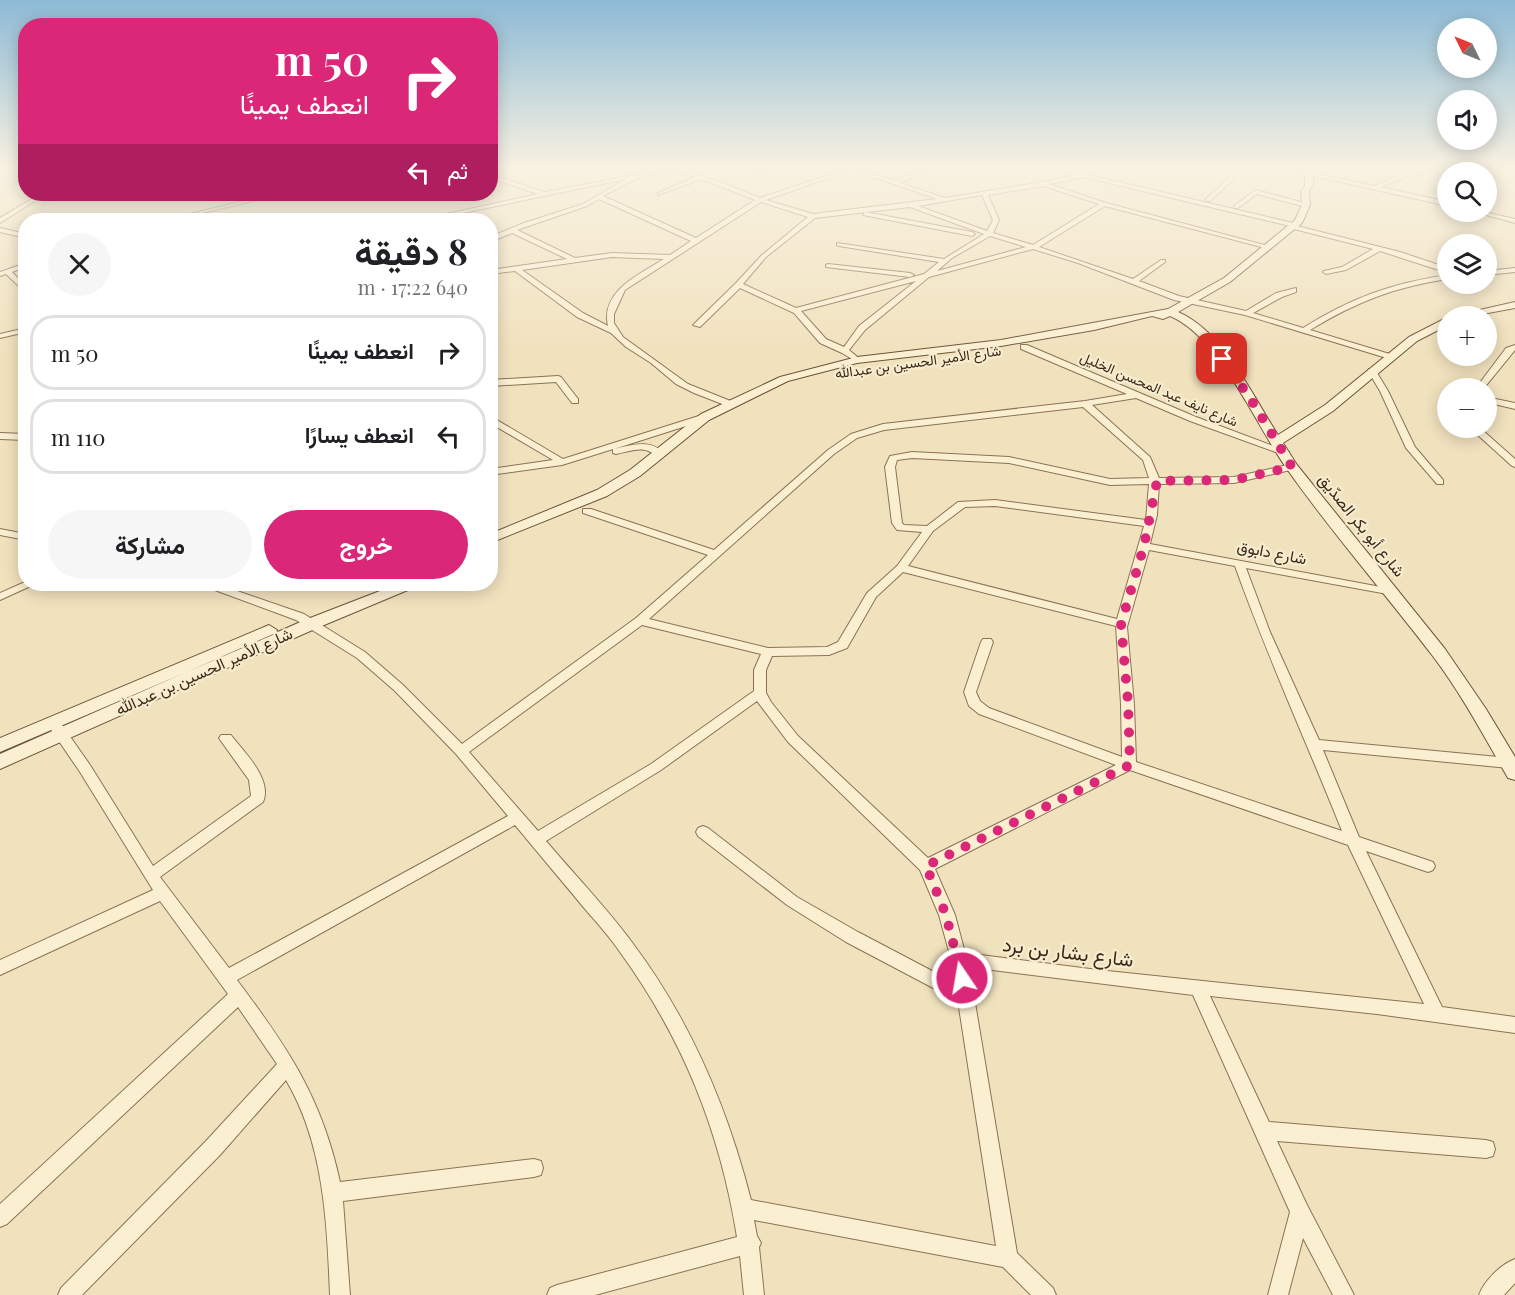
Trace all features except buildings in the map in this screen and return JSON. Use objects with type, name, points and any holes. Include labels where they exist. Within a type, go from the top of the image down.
[{"type":"street","points":[[2,230],[18,234]]},
{"type":"street","points":[[498,237],[511,230]]},
{"type":"street","points":[[513,230],[572,259]]},
{"type":"street","points":[[674,230],[694,240]]},
{"type":"street","points":[[612,331],[610,309],[622,289],[710,230]]},
{"type":"street","points":[[697,325],[740,285],[764,256],[795,230]]},
{"type":"street","points":[[961,230],[1035,247],[1189,303],[1247,313],[1390,357]]},
{"type":"street","points":[[975,230],[987,235]]},
{"type":"street","points":[[844,351],[862,328],[946,261],[987,235],[990,230]]},
{"type":"street","points":[[795,310],[917,276],[1035,247],[1062,230]]},
{"type":"street","points":[[1205,230],[1269,247]]},
{"type":"street","name":"شارع الأمير الحسين بن عبدالله","points":[[498,547],[587,510],[709,427],[797,384],[835,374],[1094,336],[1134,326],[1189,303],[1227,280],[1288,230]]},
{"type":"street","points":[[1318,230],[1437,267]]},
{"type":"street","points":[[839,244],[946,261]]},
{"type":"street","points":[[1326,272],[1344,269],[1380,248]]},
{"type":"street","points":[[498,271],[572,259],[632,254],[669,257]]},
{"type":"street","points":[[1133,282],[1163,261]]},
{"type":"street","points":[[828,266],[917,276]]},
{"type":"street","points":[[517,269],[580,315],[612,331],[624,345],[651,360],[680,382],[730,404]]},
{"type":"street","points":[[1497,272],[1515,270]]},
{"type":"street","points":[[4,273],[18,284]]},
{"type":"street","points":[[1305,330],[1337,310],[1373,292],[1397,285],[1437,280]]},
{"type":"street","points":[[740,285],[795,310],[823,341],[857,360]]},
{"type":"street","points":[[1247,313],[1282,293],[1293,290]]},
{"type":"street","points":[[1189,303],[1187,316],[1196,326]]},
{"type":"street","points":[[1497,308],[1515,305]]},
{"type":"street","name":"شارع الأمير الحسين بن عبدالله","points":[[498,537],[576,506],[641,475],[660,455],[705,417],[795,375],[857,360],[1002,343],[1094,327],[1152,313],[1169,312]]},
{"type":"street","name":"شارع أبو بكر الصدّيق","points":[[1169,312],[1196,326],[1210,339],[1292,467],[1393,592],[1473,703],[1512,768]]},
{"type":"street","points":[[1134,326],[1177,320],[1196,326]]},
{"type":"street","points":[[1281,447],[1371,371],[1437,325]]},
{"type":"street","points":[[0,336],[18,332]]},
{"type":"street","name":"شارع نايف عبد المحسن الخليل","points":[[1024,347],[1255,444],[1281,447]]},
{"type":"street","points":[[1488,378],[1509,350],[1515,347]]},
{"type":"street","points":[[1371,371],[1384,391],[1411,448],[1440,482]]},
{"type":"street","points":[[498,383],[558,380],[575,401]]},
{"type":"street","points":[[755,392],[768,397]]},
{"type":"street","points":[[461,751],[640,621],[831,452],[854,436],[883,427],[1085,404],[1136,395]]},
{"type":"street","points":[[1497,402],[1515,406]]},
{"type":"street","points":[[1085,404],[1148,459],[1155,469],[1157,481],[1144,546],[1121,624],[1129,720],[1130,765]]},
{"type":"street","points":[[498,471],[562,462],[705,417]]},
{"type":"street","points":[[498,423],[562,462]]},
{"type":"street","points":[[0,436],[18,437]]},
{"type":"street","points":[[1486,438],[1515,464]]},
{"type":"street","points":[[597,452],[644,447],[655,449],[660,455]]},
{"type":"street","points":[[929,529],[901,528],[897,523],[890,467],[893,458],[912,454],[1009,460],[1101,481],[1234,480],[1292,467]]},
{"type":"street","points":[[640,621],[768,652],[824,652],[838,648],[846,641],[871,595],[901,568],[929,529],[955,507],[973,502],[1149,524]]},
{"type":"street","points":[[587,510],[715,554]]},
{"type":"street","points":[[0,532],[18,535]]},
{"type":"street","name":"شارع دابوق","points":[[1144,546],[1393,592]]},
{"type":"street","points":[[1239,563],[1264,632],[1314,744],[1353,840],[1436,1012]]},
{"type":"street","points":[[901,568],[1121,624]]},
{"type":"street","points":[[0,597],[18,589]]},
{"type":"street","points":[[226,591],[305,621],[361,655],[399,688],[461,751],[625,945],[644,971],[682,1034],[722,1122],[751,1243],[754,1295]]},
{"type":"street","name":"شارع الأمير الحسين بن عبدالله","points":[[0,762],[57,729],[305,621],[367,591]]},
{"type":"street","name":"شارع الأمير الحسين بن عبدالله","points":[[305,621],[390,591]]},
{"type":"street","points":[[987,642],[970,692],[971,699],[978,707],[1130,765],[1428,866]]},
{"type":"street","points":[[768,652],[760,670],[760,693],[774,717],[793,739],[926,866],[946,915],[959,959],[1008,1258]]},
{"type":"street","points":[[535,840],[656,767],[760,693]]},
{"type":"street","points":[[57,729],[151,876],[228,977],[298,1083],[313,1117],[331,1193],[340,1295]]},
{"type":"street","name":"شارع الأمير الحسين بن عبدالله","points":[[0,746],[57,729]]},
{"type":"street","points":[[151,876],[258,798],[256,779],[226,738]]},
{"type":"street","points":[[1314,744],[1512,768]]},
{"type":"street","points":[[926,866],[1130,765]]},
{"type":"street","points":[[228,977],[516,818]]},
{"type":"street","points":[[703,831],[792,901],[852,937],[965,997]]},
{"type":"street","points":[[0,968],[162,892]]},
{"type":"street","name":"شارع بشار بن برد","points":[[959,959],[1199,990],[1436,1012],[1515,1025]]},
{"type":"street","points":[[1199,990],[1300,1212],[1344,1295]]},
{"type":"street","points":[[0,1217],[240,995]]},
{"type":"street","points":[[68,1295],[213,1148],[287,1066]]},
{"type":"street","points":[[1264,1131],[1486,1149]]},
{"type":"street","points":[[331,1193],[534,1168]]},
{"type":"street","points":[[744,1208],[1008,1258],[1046,1295]]},
{"type":"street","points":[[1278,1295],[1300,1212]]},
{"type":"street","points":[[557,1295],[751,1243]]},
{"type":"street","points":[[1489,1295],[1515,1269]]},
{"type":"route","points":[[962,978],[946,915],[926,866],[1130,765],[1130,729],[1121,624],[1154,507],[1157,481],[1234,480],[1292,467],[1278,441],[1222,359]]}]
